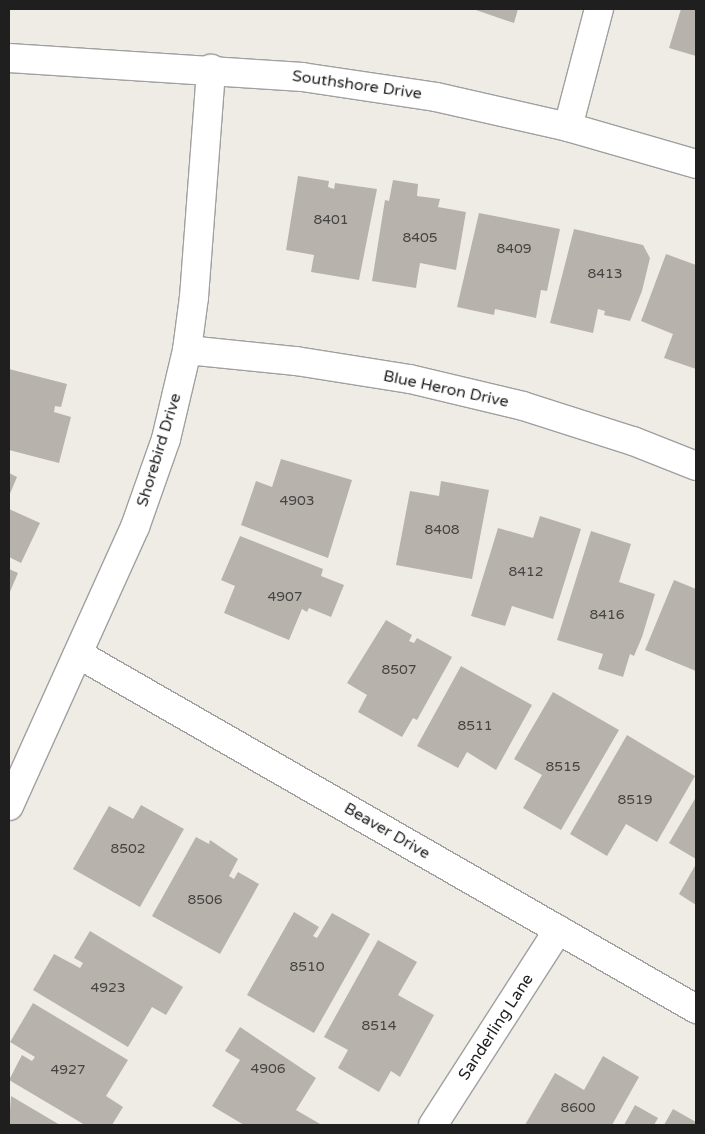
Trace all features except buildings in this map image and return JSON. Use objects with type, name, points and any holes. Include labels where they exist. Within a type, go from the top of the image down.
[{"type":"street","points":[[568,127],[599,9]]},
{"type":"street","name":"Southshore Drive","points":[[9,58],[211,69],[302,77],[436,97],[568,127],[696,164]]},
{"type":"street","name":"Shorebird Drive","points":[[9,806],[135,527],[166,439],[186,350],[194,297],[211,69]]},
{"type":"street","name":"Blue Heron Drive","points":[[186,350],[296,361],[410,379],[523,406],[633,441],[696,466]]},
{"type":"street","name":"Beaver Drive","points":[[78,654],[696,1010]]},
{"type":"street","name":"Sanderling Lane","points":[[433,1125],[558,930]]}]
